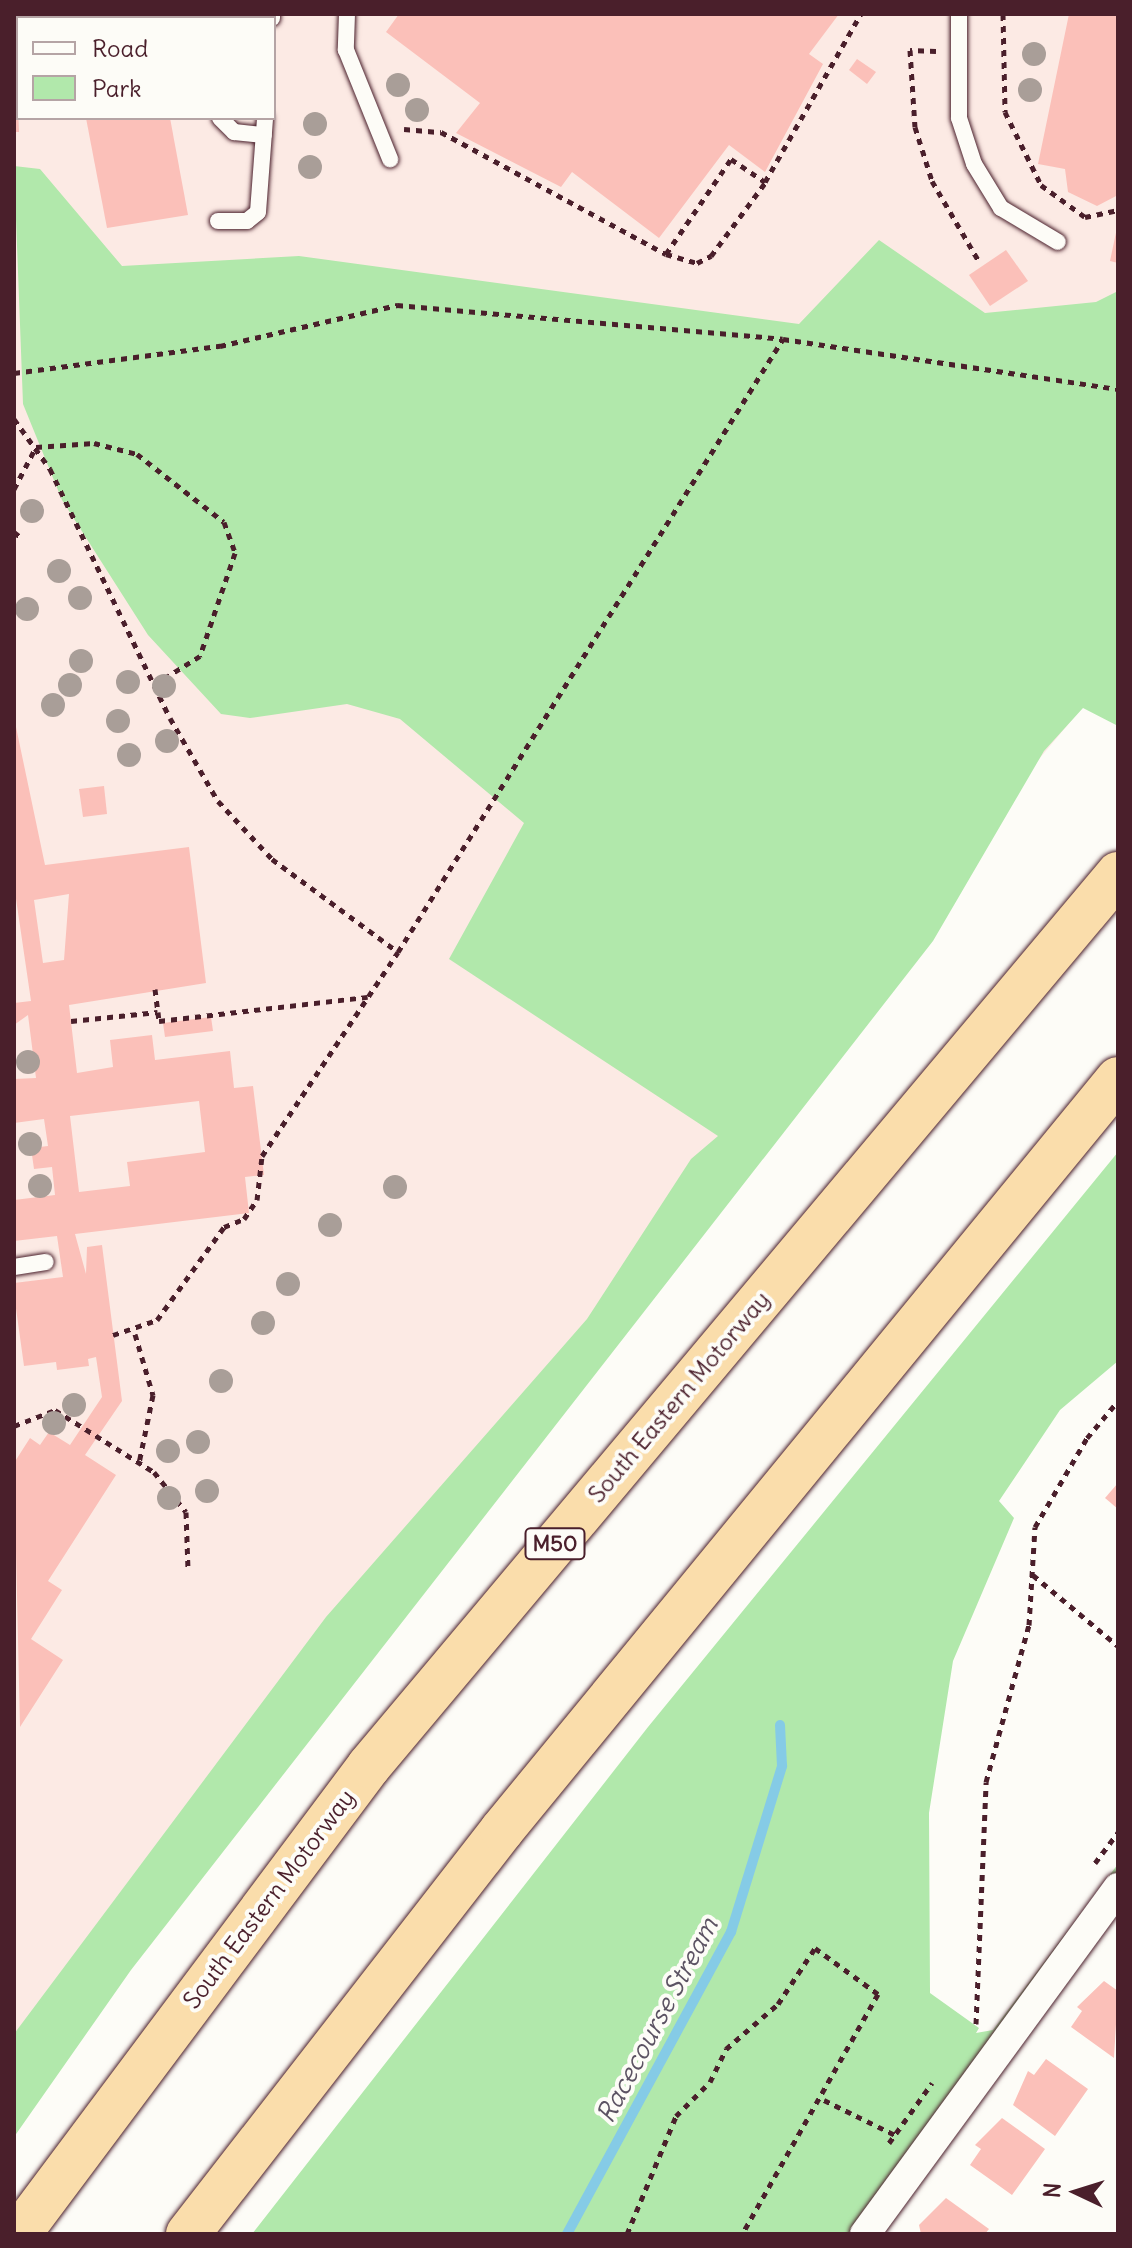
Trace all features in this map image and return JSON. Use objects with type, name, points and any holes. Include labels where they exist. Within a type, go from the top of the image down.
[{"type":"highway","name":"South Eastern Motorway","points":[[19,2234],[369,1766],[1118,874]]},
{"type":"highway","points":[[188,2234],[502,1830],[1118,1079]]},
{"type":"street","points":[[865,2234],[1118,1888]]},
{"type":"lane","points":[[347,14],[346,50],[390,159]]},
{"type":"lane","points":[[959,14],[958,107],[974,164],[1001,208],[1058,242]]},
{"type":"lane","points":[[218,221],[247,221],[258,212],[264,126],[234,132],[222,120]]},
{"type":"lane","points":[[14,1267],[46,1262]]},
{"type":"path","points":[[379,132],[441,132],[666,254],[697,263],[711,256],[765,182],[861,14]]},
{"type":"path","points":[[1003,14],[1005,112],[1041,185],[1085,217],[1118,210]]},
{"type":"path","points":[[945,51],[910,50],[915,127],[932,181],[980,263]]},
{"type":"path","points":[[666,254],[731,159],[765,182]]},
{"type":"path","points":[[14,373],[220,346],[397,305],[783,339],[1118,389]]},
{"type":"path","points":[[113,1335],[135,1334],[157,1320],[224,1227],[244,1219],[257,1200],[262,1156],[398,952],[783,339]]},
{"type":"path","points":[[14,419],[36,447],[155,684],[218,801],[253,841],[398,952]]},
{"type":"path","points":[[14,489],[36,447],[65,440],[137,454],[233,537],[230,581],[200,656],[155,684]]},
{"type":"path","points":[[14,532],[23,539]]},
{"type":"path","points":[[155,989],[159,1021],[369,996]]},
{"type":"path","points":[[71,1021],[158,1012]]},
{"type":"path","points":[[135,1334],[153,1395],[139,1463]]},
{"type":"path","points":[[976,2024],[986,1782],[1029,1625],[1035,1527],[1087,1438],[1118,1401]]},
{"type":"path","points":[[14,1426],[55,1410],[139,1463],[186,1512],[188,1568]]},
{"type":"path","points":[[1032,1575],[1118,1646]]},
{"type":"path","points":[[627,2234],[676,2116],[710,2082],[726,2049],[778,2004],[815,1948],[878,1994],[824,2100],[742,2234]]},
{"type":"path","points":[[824,2100],[926,2151]]},
{"type":"shaded area","points":[[14,14],[1118,14],[1118,665],[816,1025],[14,2082]]},
{"type":"green space","points":[[14,166],[40,169],[122,266],[299,256],[799,324],[879,240],[985,313],[1096,302],[1118,291],[1118,726],[1083,708],[1044,751],[933,941],[131,1970],[14,2137],[14,2034],[326,1617],[587,1319],[691,1159],[718,1136],[449,959],[524,823],[400,719],[347,704],[250,718],[221,714],[148,635],[62,500],[23,404]]},
{"type":"green space","points":[[1118,1152],[1118,1361],[1060,1410],[999,1501],[1014,1518],[953,1661],[929,1813],[930,1993],[979,2028],[976,2033],[993,2030],[1118,1864],[1118,1879],[861,2234],[252,2234],[648,1727]]},
{"type":"building","points":[[151,14],[152,16],[41,16]]},
{"type":"building","points":[[399,14],[839,14],[809,54],[823,64],[765,172],[729,145],[659,238],[572,172],[561,187],[456,133],[480,103],[386,32]]},
{"type":"building","points":[[1069,14],[1118,14],[1118,195],[1097,206],[1068,192],[1065,169],[1038,164]]},
{"type":"building","points":[[14,21],[16,120],[19,132],[14,132]]},
{"type":"building","points":[[857,59],[876,72],[867,84],[849,70]]},
{"type":"building","points":[[86,120],[170,120],[188,215],[107,228]]},
{"type":"building","points":[[1118,228],[1118,263],[1110,261]]},
{"type":"building","points":[[1006,250],[1028,281],[990,306],[969,275]]},
{"type":"building","points":[[16,727],[45,865],[189,847],[206,983],[69,1005],[77,1073],[113,1067],[110,1040],[152,1035],[155,1060],[230,1051],[234,1088],[253,1086],[264,1175],[245,1177],[249,1213],[75,1234],[86,1274],[87,1247],[102,1245],[122,1401],[85,1455],[116,1475],[48,1581],[62,1590],[31,1639],[63,1660],[20,1727],[14,1463],[30,1438],[40,1445],[49,1432],[70,1445],[102,1397],[96,1357],[88,1359],[89,1366],[57,1370],[56,1362],[24,1366],[14,1283],[63,1277],[57,1236],[14,1241],[14,1200],[55,1195],[52,1167],[34,1169],[31,1148],[48,1146],[44,1119],[14,1123],[14,1079],[36,1078],[28,1015],[14,1025],[14,1003],[31,1001],[14,885]],"holes":[[[69,894],[64,960],[43,963],[34,900]],[[199,1101],[205,1152],[127,1162],[130,1186],[79,1192],[70,1116]]]},
{"type":"building","points":[[104,786],[107,814],[83,817],[79,789]]},
{"type":"building","points":[[211,1017],[213,1031],[165,1037],[163,1023]]},
{"type":"building","points":[[1118,1483],[1118,1509],[1105,1498]]},
{"type":"building","points":[[1104,1981],[1118,1991],[1114,2058],[1071,2027],[1082,2011],[1077,2007]]},
{"type":"building","points":[[1046,2059],[1088,2089],[1055,2136],[1013,2105],[1028,2071],[1034,2075]]},
{"type":"building","points":[[1002,2118],[1045,2149],[1012,2195],[970,2165],[981,2149],[975,2145]]},
{"type":"building","points":[[946,2198],[989,2229],[985,2234],[921,2234],[919,2225]]},
{"type":"waterway","name":"Racecourse Stream","points":[[567,2234],[731,1932],[782,1766],[780,1725]]}]
